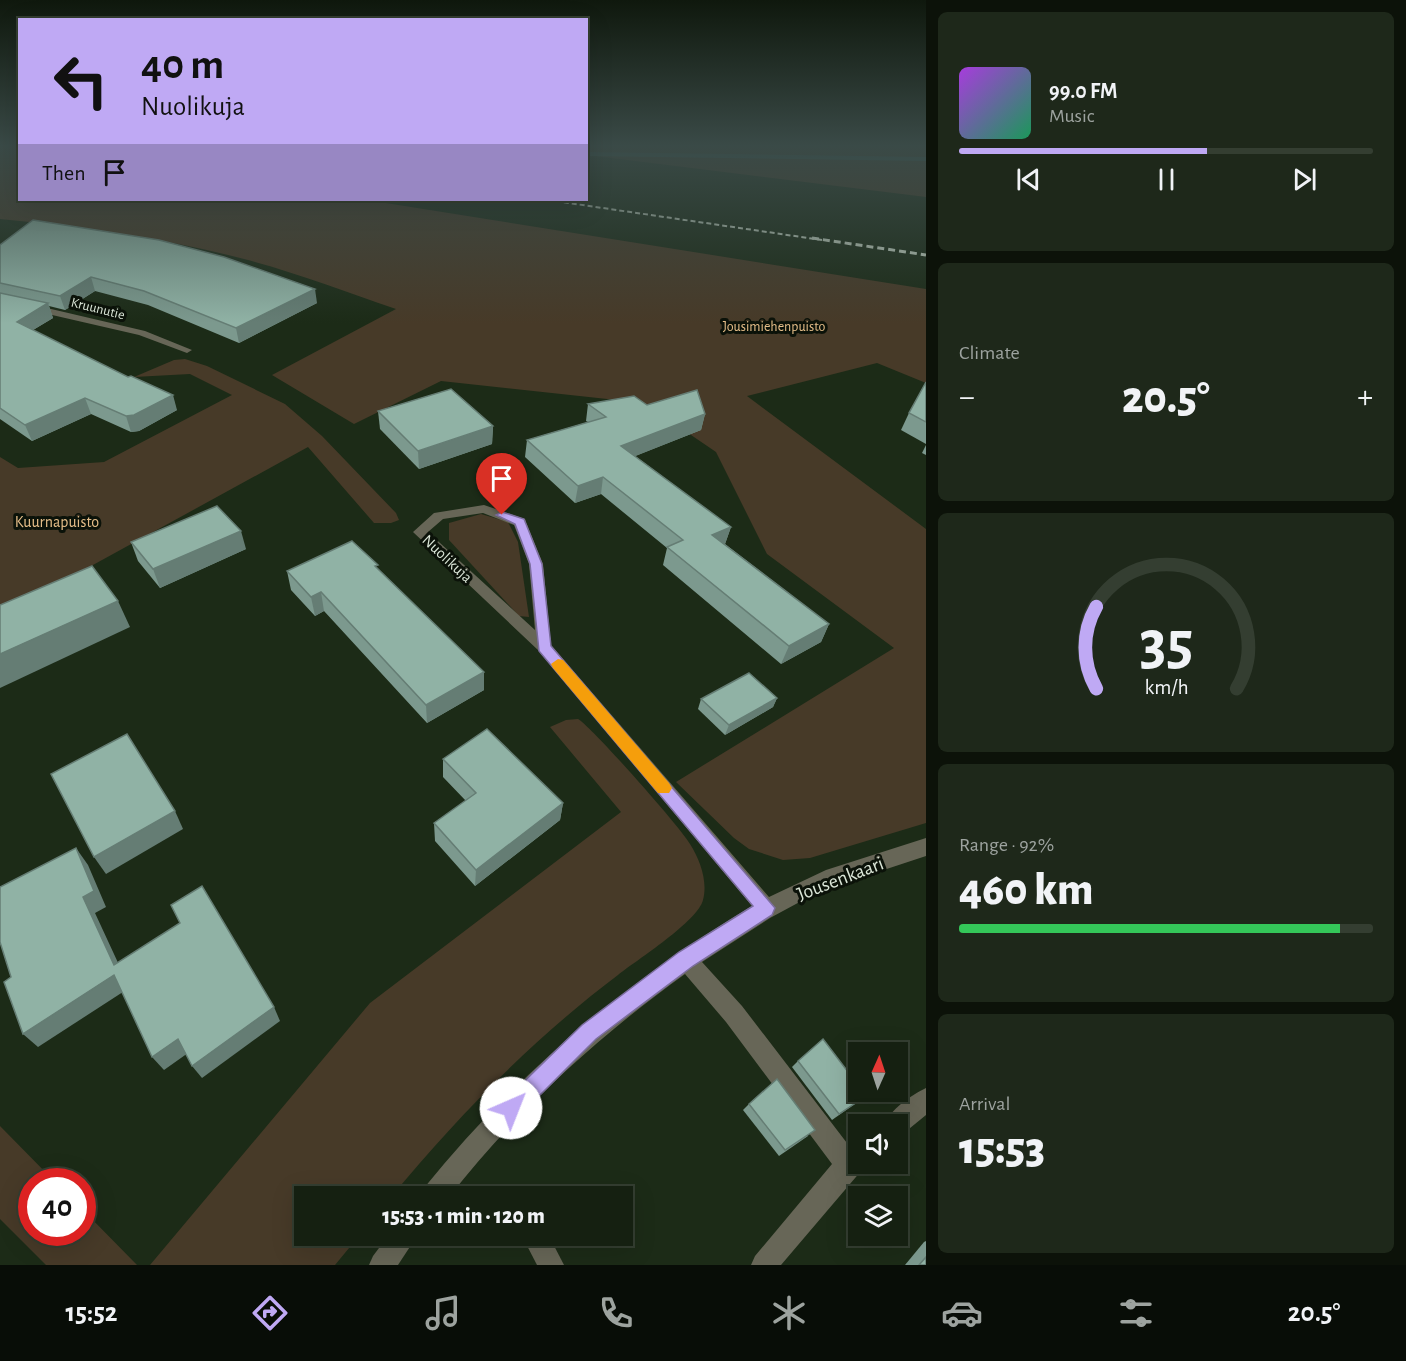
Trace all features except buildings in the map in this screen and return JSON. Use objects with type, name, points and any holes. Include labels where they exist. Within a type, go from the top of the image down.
[{"type":"street","name":"Kruunutie","points":[[0,300],[142,333],[186,350]]},
{"type":"street","name":"Nuolikuja","points":[[544,647],[536,564],[520,522],[484,509],[439,516],[420,532],[544,647],[766,908]]},
{"type":"street","name":"Jousenkaari","points":[[441,1186],[526,1092],[589,1032],[686,959],[766,908],[825,880],[926,847]]},
{"type":"street","points":[[686,959],[734,1014],[848,1155]]},
{"type":"street","points":[[908,1115],[926,1100]]},
{"type":"street","points":[[764,1265],[848,1167]]},
{"type":"street","points":[[382,1265],[396,1246]]},
{"type":"street","points":[[541,1246],[551,1265]]},
{"type":"green space","name":"Jousimiehenpuisto","points":[[0,204],[392,204],[926,289],[926,383],[877,363],[747,396],[926,529],[926,823],[810,858],[783,860],[749,849],[734,838],[676,782],[894,648],[767,554],[716,452],[644,403],[441,381],[354,424],[272,375],[396,309],[282,270],[184,245],[123,234],[0,219]]},
{"type":"green space","name":"Kuurnapuisto","points":[[185,359],[207,366],[285,404],[322,436],[396,513],[399,520],[391,523],[374,523],[308,447],[0,616],[0,457],[18,468],[104,462],[232,395],[190,374],[134,377],[174,360]]},
{"type":"green space","points":[[481,514],[508,522],[518,542],[529,617],[519,616],[449,540],[449,523]]},
{"type":"green space","points":[[578,719],[600,739],[636,778],[690,844],[704,878],[703,900],[699,909],[666,940],[556,1025],[498,1079],[401,1186],[294,1186],[294,1246],[351,1246],[335,1265],[150,1265],[370,1003],[621,812],[550,727],[566,720]]},
{"type":"green space","points":[[0,1126],[41,1168],[18,1168],[18,1237],[0,1219]]},
{"type":"green space","points":[[96,1223],[137,1265],[46,1265],[27,1246],[96,1246]]},
{"type":"railway","points":[[576,204],[822,240]]},
{"type":"railway","points":[[812,238],[926,255]]},
{"type":"slow traffic","points":[[558,664],[664,788]]},
{"type":"route","points":[[502,515],[520,522],[536,564],[544,647],[766,908],[686,959],[589,1032],[511,1108]]}]
